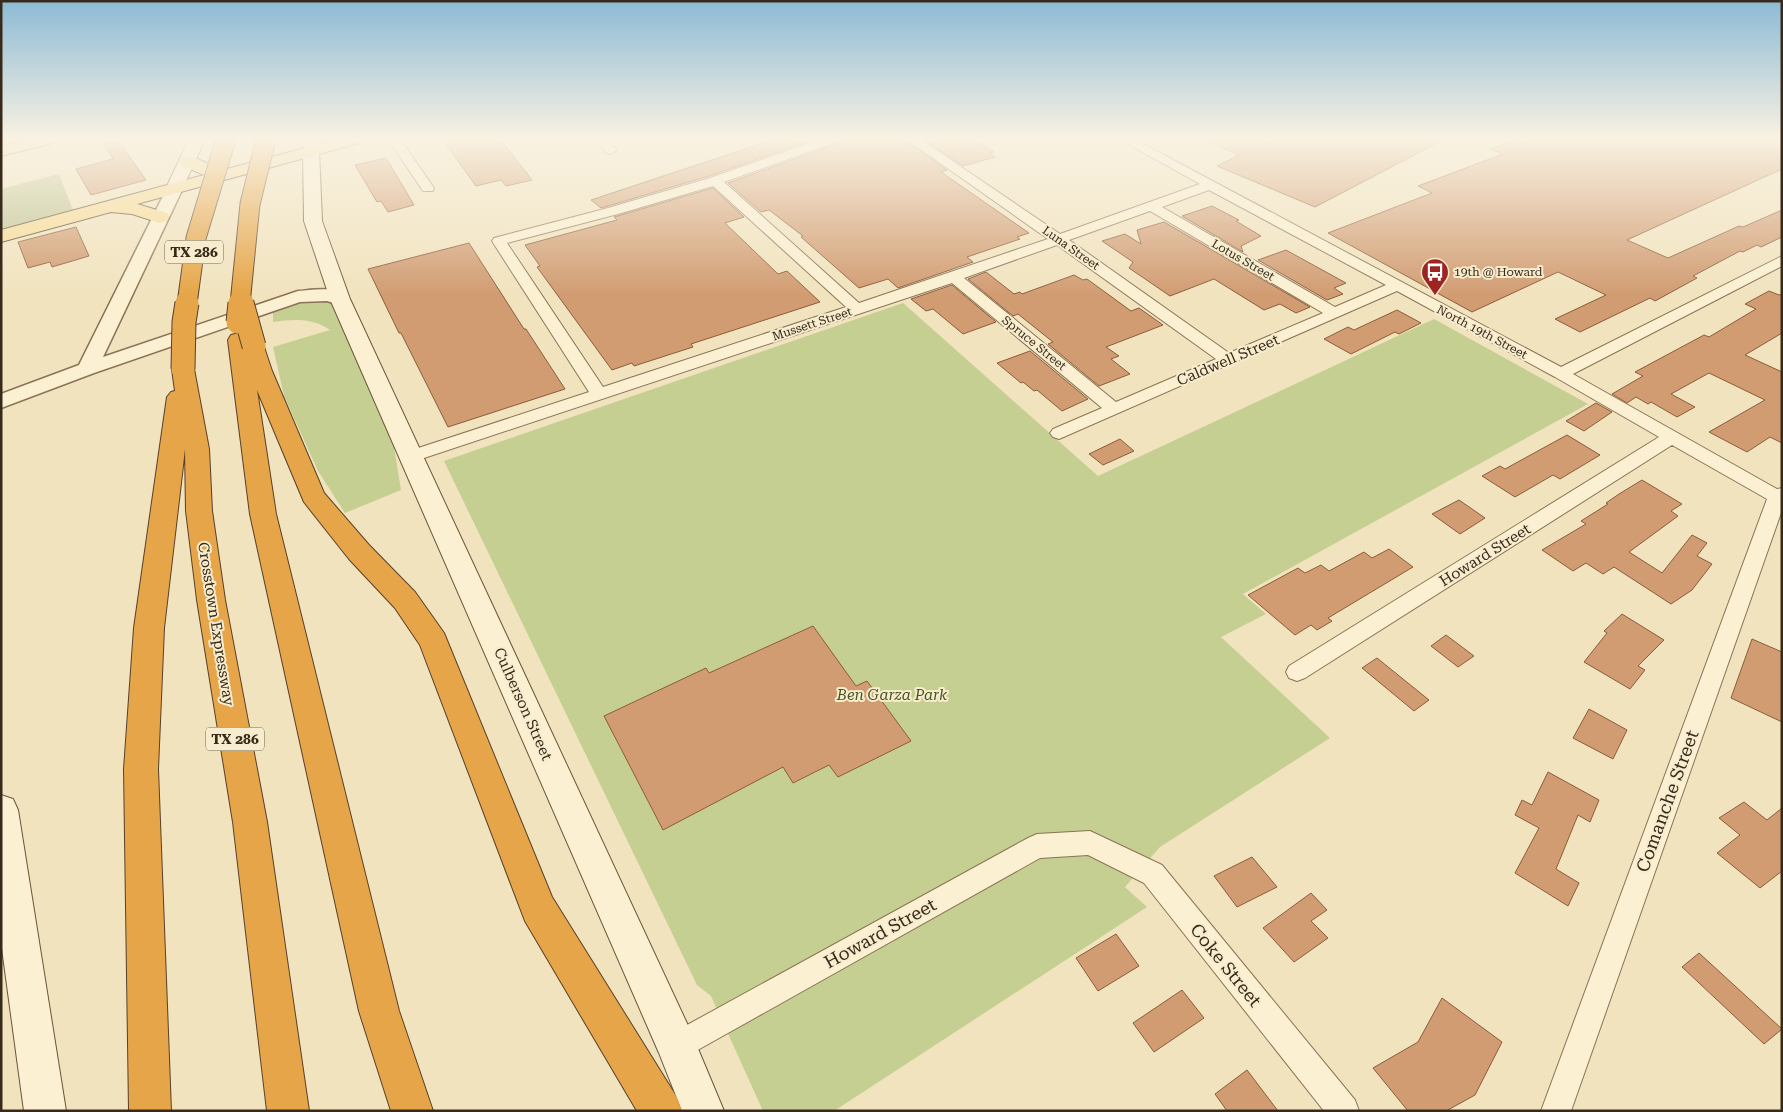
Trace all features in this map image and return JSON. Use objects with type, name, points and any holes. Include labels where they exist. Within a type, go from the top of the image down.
[{"type":"highway","name":"Crosstown Expressway","points":[[210,191],[196,238],[184,322],[183,368],[197,450],[199,511],[211,600],[250,822],[288,1111]]},
{"type":"highway","name":"TX 286","points":[[247,350],[241,299],[250,204],[253,191]]},
{"type":"highway","points":[[247,350],[261,371],[312,496],[358,552],[405,600],[433,641],[538,908],[661,1111]]},
{"type":"highway","points":[[247,350],[263,514],[379,1011],[400,1111]]},
{"type":"highway","points":[[150,1111],[141,769],[149,628],[183,368]]},
{"type":"highway","points":[[145,902],[159,1111]]},
{"type":"highway","points":[[379,1011],[412,1111]]},
{"type":"main road","points":[[1,236],[165,191]]},
{"type":"main road","points":[[313,191],[313,221],[340,299]]},
{"type":"main road","points":[[103,208],[134,209],[160,217]]},
{"type":"main road","name":"Culberson Street","points":[[340,299],[677,1046],[703,1111]]},
{"type":"main road","points":[[1,810],[44,1111]]},
{"type":"street","points":[[87,369],[174,191]]},
{"type":"street","points":[[599,394],[499,241],[681,191]]},
{"type":"street","points":[[725,191],[857,309]]},
{"type":"street","name":"Luna Street","points":[[988,191],[1228,360]]},
{"type":"street","name":"Mussett Street","points":[[412,456],[954,277],[1193,191]]},
{"type":"street","name":"North 19th Street","points":[[1221,191],[1561,374],[1780,498]]},
{"type":"street","name":"Lotus Street","points":[[1151,206],[1336,314]]},
{"type":"street","points":[[1561,374],[1782,260]]},
{"type":"street","name":"Spruce Street","points":[[954,277],[1114,409]]},
{"type":"street","name":"Caldwell Street","points":[[1059,433],[1397,286]]},
{"type":"street","points":[[1,402],[87,369],[298,297],[328,295],[340,299]]},
{"type":"street","name":"Howard Street","points":[[1297,672],[1672,437]]},
{"type":"street","name":"Comanche Street","points":[[1556,1111],[1780,498]]},
{"type":"street","name":"Howard Street","points":[[677,1046],[1037,846],[1090,843]]},
{"type":"street","name":"Coke Street","points":[[1090,843],[1153,874],[1344,1111]]},
{"type":"green space","points":[[1,191],[66,191],[73,210],[1,229]]},
{"type":"green space","points":[[314,301],[331,303],[393,441],[401,490],[345,513],[318,471],[284,396],[273,347],[330,330],[317,323],[303,320],[273,322],[273,311],[290,305]]},
{"type":"green space","name":"Ben Garza Park","points":[[903,303],[1098,476],[1434,319],[1588,404],[1243,594],[1266,614],[1221,637],[1330,738],[1160,847],[1125,887],[1147,907],[834,1111],[763,1111],[711,996],[697,985],[444,461]]},
{"type":"building","points":[[89,191],[106,191],[91,195]]},
{"type":"building","points":[[370,191],[406,191],[414,205],[388,212],[381,201],[377,202]]},
{"type":"building","points":[[618,191],[659,191],[601,208],[591,200]]},
{"type":"building","points":[[703,191],[716,191],[744,217],[725,223],[778,274],[787,271],[820,302],[691,344],[693,347],[634,366],[632,363],[612,370],[537,267],[540,266],[525,245],[617,220],[614,217]]},
{"type":"building","points":[[737,191],[968,191],[1029,233],[1017,237],[1020,239],[967,257],[973,262],[898,288],[888,279],[859,288],[801,237],[803,236],[769,210],[761,212]]},
{"type":"building","points":[[1277,191],[1346,191],[1315,207]]},
{"type":"building","points":[[1428,191],[1734,191],[1627,240],[1668,258],[1739,226],[1743,227],[1782,210],[1782,237],[1761,247],[1757,245],[1743,252],[1740,251],[1693,276],[1697,278],[1655,301],[1650,298],[1580,332],[1555,319],[1606,295],[1558,272],[1472,312],[1328,233],[1432,193]]},
{"type":"building","points":[[1212,206],[1239,220],[1236,221],[1261,236],[1241,246],[1243,252],[1182,216]]},
{"type":"building","points":[[1164,222],[1310,307],[1296,313],[1280,304],[1264,310],[1214,279],[1170,296],[1129,268],[1133,262],[1102,241],[1125,234],[1141,244],[1137,230]]},
{"type":"building","points":[[76,227],[89,256],[52,267],[50,262],[28,268],[18,242]]},
{"type":"building","points":[[469,243],[565,389],[448,427],[368,269]]},
{"type":"building","points":[[1286,250],[1346,283],[1334,288],[1343,294],[1327,300],[1258,260]]},
{"type":"building","points":[[986,272],[1014,294],[1020,292],[1022,294],[1074,275],[1083,280],[1087,279],[1131,311],[1139,308],[1163,325],[1106,347],[1119,356],[1111,359],[1130,374],[1099,386],[1048,344],[1053,342],[1018,314],[1013,316],[968,279]]},
{"type":"building","points":[[952,285],[996,322],[963,334],[933,309],[926,311],[911,299]]},
{"type":"building","points":[[1769,291],[1779,295],[1782,294],[1782,333],[1745,355],[1782,372],[1782,443],[1770,437],[1747,452],[1709,432],[1765,400],[1709,373],[1671,394],[1695,407],[1677,417],[1651,402],[1648,404],[1636,397],[1627,403],[1612,394],[1643,376],[1635,372],[1704,335],[1709,337],[1756,309],[1745,304]]},
{"type":"building","points":[[1397,310],[1421,323],[1399,334],[1395,332],[1351,354],[1324,339],[1348,327],[1354,330]]},
{"type":"building","points":[[1030,351],[1088,399],[1062,411],[1037,390],[1034,391],[1023,382],[1021,383],[997,363]]},
{"type":"building","points":[[1596,403],[1612,412],[1584,431],[1566,421]]},
{"type":"building","points":[[1567,435],[1600,455],[1560,479],[1553,475],[1515,497],[1482,476],[1500,466],[1505,469]]},
{"type":"building","points":[[1120,439],[1134,451],[1103,465],[1089,454]]},
{"type":"building","points":[[1642,480],[1682,504],[1671,511],[1678,516],[1629,552],[1662,573],[1692,535],[1707,543],[1697,556],[1712,564],[1692,590],[1671,604],[1614,567],[1603,574],[1586,563],[1573,571],[1542,550],[1586,524],[1581,521]]},
{"type":"building","points":[[1459,500],[1485,518],[1460,534],[1432,514]]},
{"type":"building","points":[[1389,549],[1413,567],[1328,618],[1332,621],[1317,630],[1311,625],[1295,635],[1248,595],[1298,568],[1305,573],[1321,565],[1329,571],[1364,552],[1372,558]]},
{"type":"building","points":[[1622,614],[1664,640],[1638,666],[1645,670],[1630,689],[1584,662],[1607,633],[1604,631]]},
{"type":"building","points":[[813,626],[856,686],[867,681],[911,741],[838,777],[829,765],[793,783],[783,767],[663,830],[604,716],[706,668],[709,673]]},
{"type":"building","points":[[1446,635],[1474,656],[1458,667],[1431,646]]},
{"type":"building","points":[[1752,639],[1782,652],[1782,722],[1731,698]]},
{"type":"building","points":[[1377,658],[1429,700],[1414,711],[1362,668]]},
{"type":"building","points":[[1589,709],[1627,730],[1613,759],[1573,738]]},
{"type":"building","points":[[1548,772],[1599,800],[1590,822],[1578,815],[1556,869],[1579,883],[1568,906],[1515,873],[1539,828],[1515,815],[1522,800],[1532,805]]},
{"type":"building","points":[[1744,802],[1767,820],[1782,808],[1782,871],[1760,888],[1717,853],[1740,835],[1719,818]]},
{"type":"building","points":[[1252,857],[1277,887],[1237,907],[1214,876]]},
{"type":"building","points":[[1311,893],[1327,910],[1311,921],[1328,938],[1294,962],[1263,928]]},
{"type":"building","points":[[1116,934],[1139,966],[1098,991],[1076,958]]},
{"type":"building","points":[[1699,953],[1782,1029],[1764,1044],[1682,967]]},
{"type":"building","points":[[1182,990],[1204,1018],[1154,1052],[1133,1023]]},
{"type":"building","points":[[1442,998],[1502,1042],[1475,1095],[1446,1111],[1408,1111],[1373,1068],[1418,1042]]},
{"type":"building","points":[[1247,1070],[1278,1111],[1227,1111],[1215,1094]]},
{"type":"place","name":"19th @ Howard","points":[[1435,296]]}]
